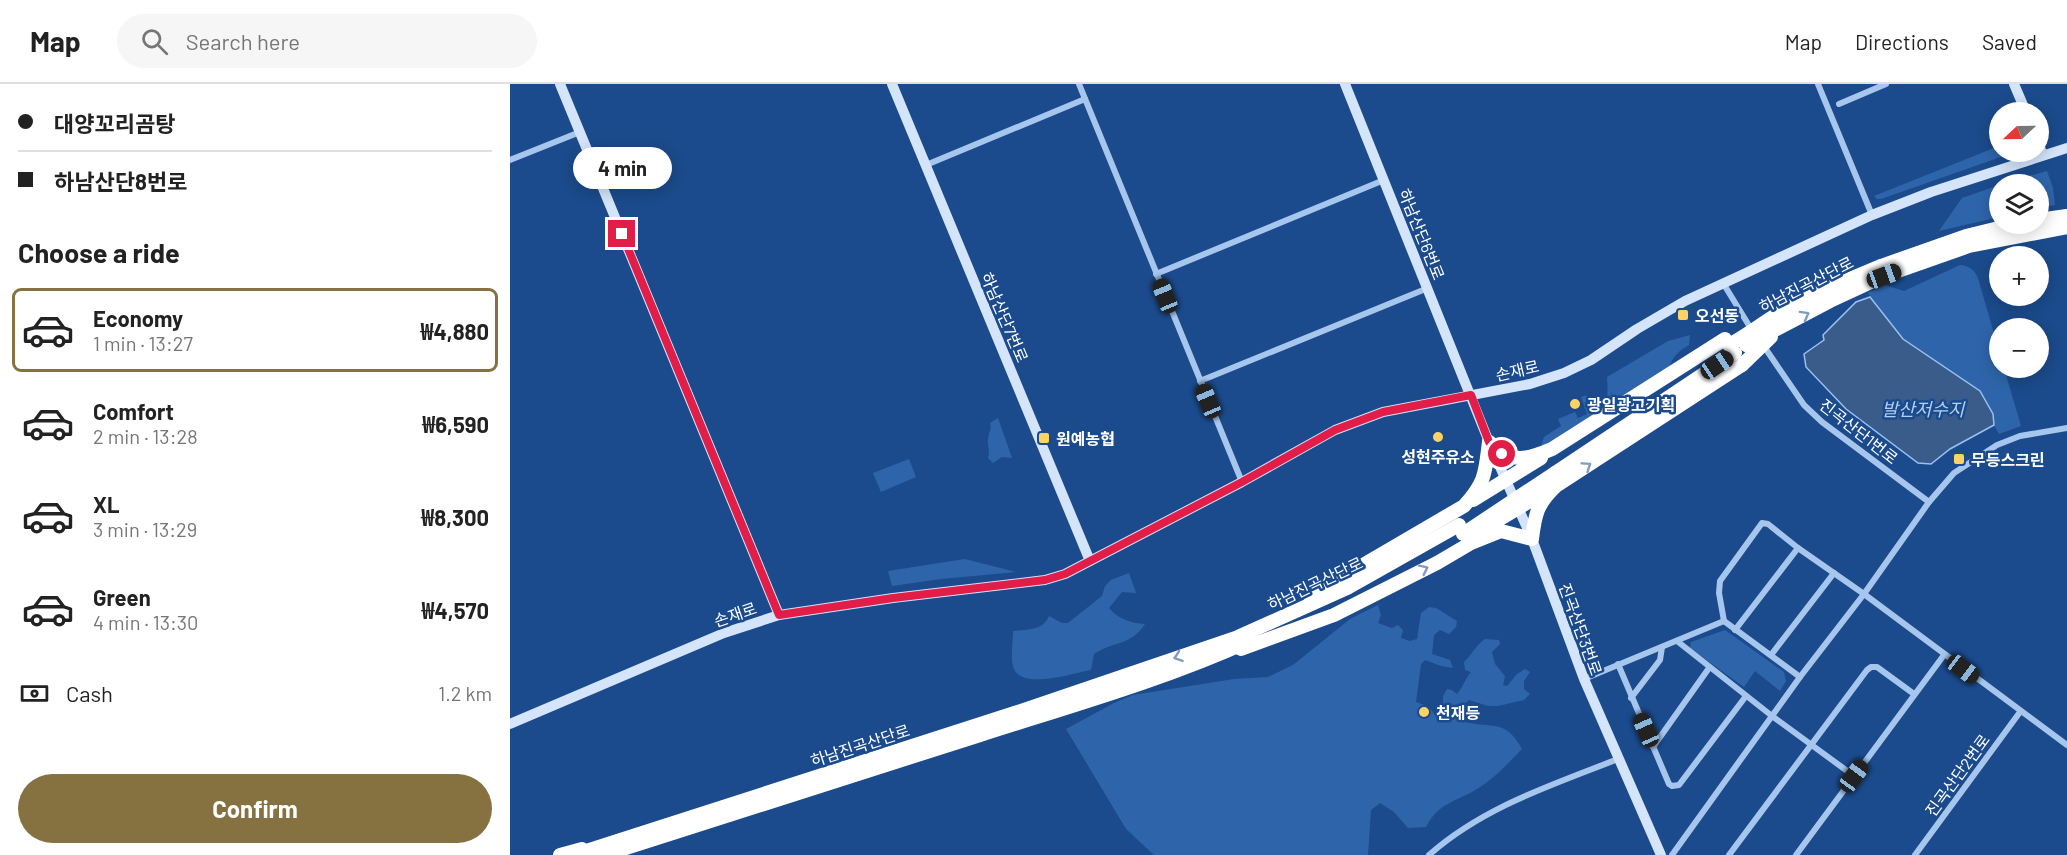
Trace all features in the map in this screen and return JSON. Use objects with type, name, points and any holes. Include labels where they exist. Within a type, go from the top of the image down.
[{"type":"highway","points":[[2049,218],[2067,216]]},
{"type":"highway","name":"하남진곡산단로","points":[[1882,271],[1969,246],[2067,227]]},
{"type":"highway","name":"하남진곡산단로","points":[[574,855],[610,851],[1035,712],[1213,651],[1339,600],[1464,534],[1554,475],[1733,350],[1751,342],[1778,322],[1830,301],[1882,271],[1966,236],[1989,230]]},
{"type":"highway","points":[[1489,442],[1502,454],[1514,458],[1532,458],[1733,350]]},
{"type":"highway","points":[[1464,506],[1477,492],[1484,479],[1489,442]]},
{"type":"highway","points":[[1213,651],[1235,630],[1286,608],[1344,577],[1539,460],[1552,449]]},
{"type":"highway","points":[[1464,534],[1500,519],[1518,508],[1554,475]]},
{"type":"highway","points":[[1464,534],[1500,531],[1532,539],[1535,512],[1548,493],[1554,475]]},
{"type":"highway","points":[[560,855],[610,851]]},
{"type":"street","points":[[561,84],[779,615]]},
{"type":"street","name":"하남산단7번로","points":[[892,84],[1090,561]]},
{"type":"street","points":[[1079,84],[1242,482]]},
{"type":"street","name":"하남산단6번로","points":[[1345,84],[1489,442]]},
{"type":"street","points":[[1818,84],[1872,215]]},
{"type":"street","points":[[1839,104],[1886,84]]},
{"type":"street","points":[[2014,84],[2022,102]]},
{"type":"street","points":[[926,165],[1085,99]]},
{"type":"street","points":[[510,160],[580,132]]},
{"type":"street","name":"손재로","points":[[2049,153],[2067,148]]},
{"type":"street","name":"손재로","points":[[510,724],[724,633],[779,615],[893,598],[1045,580],[1065,574],[1242,482],[1335,430],[1360,419],[1383,412],[1530,384],[1564,373],[1591,360],[1677,306],[1723,283],[1872,215],[1931,192],[2022,162]]},
{"type":"street","points":[[1156,274],[1384,180]]},
{"type":"street","name":"진곡산단1번로","points":[[1723,283],[1743,318],[1804,405],[1822,422],[1929,502]]},
{"type":"street","points":[[1200,381],[1428,288]]},
{"type":"street","points":[[1672,855],[1929,502],[1954,473],[1997,445],[2020,436],[2067,428]]},
{"type":"street","name":"진곡산단3번로","points":[[1489,442],[1532,539],[1584,679],[1661,855]]},
{"type":"street","points":[[1800,677],[1724,621],[1719,593],[1720,581],[1762,523],[1768,524],[2067,745]]},
{"type":"street","points":[[1735,630],[1798,548]]},
{"type":"street","points":[[1771,655],[1834,573]]},
{"type":"street","points":[[1584,679],[1724,621]]},
{"type":"street","points":[[1677,641],[1709,668],[1854,776]]},
{"type":"street","points":[[1632,698],[1660,660],[1662,647]]},
{"type":"street","points":[[1796,855],[1944,654]]},
{"type":"street","points":[[1618,664],[1669,784],[1675,787],[1679,785],[1746,696]]},
{"type":"street","points":[[1729,855],[1810,744],[1871,667],[1877,667],[1914,694]]},
{"type":"street","points":[[1653,747],[1709,668]]},
{"type":"street","name":"진곡산단2번로","points":[[1915,855],[2020,712]]},
{"type":"street","points":[[1429,855],[1464,827],[1508,803],[1618,759]]},
{"type":"shaded area","points":[[1989,150],[1989,161],[1881,199],[1874,196]]},
{"type":"shaded area","points":[[2049,177],[2053,188],[2055,205],[2049,206]]},
{"type":"shaded area","points":[[1989,189],[1989,219],[1939,231],[1962,198]]},
{"type":"shaded area","points":[[1960,265],[1975,272],[1990,318],[1989,378],[2007,378],[2021,426],[1999,434],[1994,425],[1993,413],[1980,391],[1903,339],[1868,293],[1885,285],[1904,291]]},
{"type":"shaded area","points":[[1690,335],[1689,345],[1676,355],[1668,371],[1604,412],[1570,429],[1547,445],[1541,446],[1544,437],[1561,426],[1558,419],[1575,412],[1578,418],[1587,414],[1581,397],[1587,395],[1587,403],[1591,410],[1602,408],[1608,388],[1607,377],[1668,341]]},
{"type":"shaded area","points":[[998,418],[1012,458],[1002,457],[993,463],[988,458],[988,438],[990,423]]},
{"type":"shaded area","points":[[909,459],[916,477],[881,492],[873,473]]},
{"type":"shaded area","points":[[965,559],[1016,572],[892,586],[888,571]]},
{"type":"shaded area","points":[[1129,573],[1136,593],[1122,592],[1109,608],[1125,620],[1145,624],[1140,631],[1128,640],[1094,654],[1091,670],[1061,677],[1038,679],[1019,675],[1012,661],[1013,631],[1039,627],[1049,616],[1062,623],[1068,623],[1102,596],[1105,586],[1111,580]]},
{"type":"shaded area","points":[[1378,605],[1381,615],[1378,623],[1392,628],[1398,625],[1403,630],[1401,638],[1410,641],[1417,639],[1421,613],[1429,607],[1436,608],[1457,621],[1456,627],[1449,634],[1440,630],[1434,635],[1432,654],[1450,660],[1453,668],[1425,660],[1421,664],[1416,702],[1432,710],[1436,716],[1446,717],[1453,710],[1452,705],[1443,705],[1443,696],[1447,689],[1457,694],[1471,672],[1465,670],[1464,662],[1485,639],[1499,640],[1500,644],[1492,652],[1495,664],[1505,676],[1503,685],[1507,686],[1517,674],[1525,669],[1530,672],[1524,681],[1524,689],[1530,694],[1524,700],[1488,706],[1469,700],[1459,711],[1459,720],[1495,726],[1509,732],[1522,749],[1495,776],[1436,812],[1426,827],[1408,828],[1394,812],[1380,803],[1371,810],[1368,855],[1154,855],[1126,829],[1066,729],[1133,695],[1234,679],[1268,677],[1293,665],[1350,619]]},
{"type":"shaded area","points":[[1725,630],[1784,672],[1786,681],[1780,691],[1755,671],[1744,687],[1690,648],[1691,642]]},
{"type":"water","name":"발산저수지","points":[[1870,297],[1903,339],[1980,391],[1993,414],[1994,425],[1950,449],[1931,464],[1918,463],[1846,409],[1806,367],[1804,354],[1824,340],[1823,335],[1856,302]]},
{"type":"place","name":"오선동","points":[[1683,315]]},
{"type":"place","name":"광일광고기획","points":[[1575,404]]},
{"type":"place","name":"성현주유소","points":[[1438,437]]},
{"type":"place","name":"원예농협","points":[[1044,438]]},
{"type":"place","name":"무등스크린","points":[[1959,459]]},
{"type":"place","name":"천재등","points":[[1424,712]]},
{"type":"route","points":[[622,234],[779,615],[893,598],[1045,580],[1065,574],[1242,482],[1335,430],[1383,412],[1471,395],[1489,442],[1502,454]]}]
